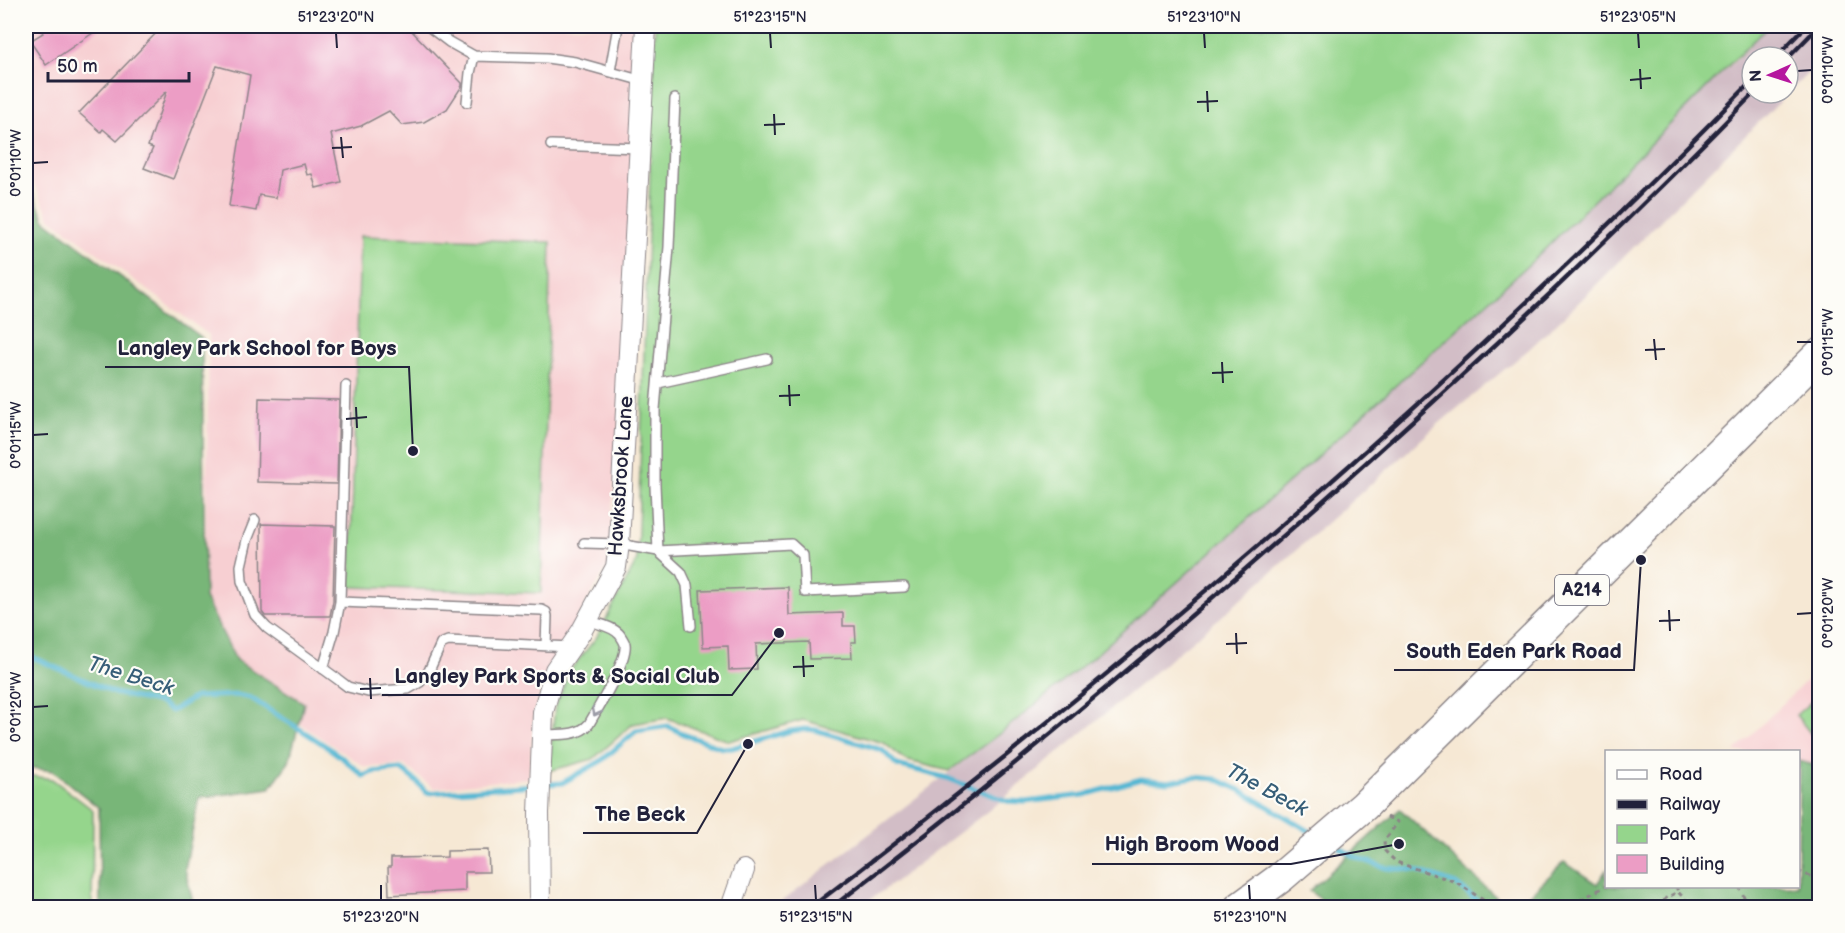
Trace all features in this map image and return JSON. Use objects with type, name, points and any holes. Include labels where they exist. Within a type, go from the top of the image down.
[{"type":"main road","name":"A214","points":[[1239,908],[1310,854],[1354,816],[1820,354]]},
{"type":"street","name":"Hawksbrook Lane","points":[[540,908],[539,813],[543,712],[555,670],[587,620],[616,567],[619,544],[646,26]]},
{"type":"street","points":[[731,908],[744,870]]},
{"type":"lane","points":[[428,26],[449,42],[474,56],[547,58],[575,62],[643,81]]},
{"type":"lane","points":[[610,71],[618,26]]},
{"type":"lane","points":[[467,102],[474,56]]},
{"type":"lane","points":[[675,99],[669,247],[658,383],[655,485],[658,551],[681,572],[687,585],[691,626]]},
{"type":"lane","points":[[551,145],[640,148]]},
{"type":"lane","points":[[658,383],[767,359]]},
{"type":"lane","points":[[323,669],[340,602],[346,386]]},
{"type":"lane","points":[[255,520],[247,540],[241,566],[243,580],[255,615],[267,628],[348,687],[368,692],[408,689],[420,682],[428,673],[441,644],[448,641],[570,647]]},
{"type":"lane","points":[[584,543],[619,544],[658,551],[791,544],[803,555],[805,592],[904,586]]},
{"type":"lane","points":[[340,602],[542,610],[547,616],[546,646]]},
{"type":"lane","points":[[542,735],[584,730],[590,724],[615,678],[625,644],[620,634],[614,630],[587,620]]},
{"type":"path","points":[[1354,816],[1398,822],[1384,841],[1385,851],[1396,862],[1456,882],[1495,908]]},
{"type":"path","points":[[1800,872],[1820,883]]},
{"type":"path","points":[[1565,908],[1605,887]]},
{"type":"path","points":[[1677,888],[1694,908]]},
{"type":"path","points":[[1740,888],[1749,908]]},
{"type":"path","points":[[1658,908],[1666,898],[1678,892]]},
{"type":"shaded area","points":[[26,26],[649,26],[608,565],[548,669],[534,712],[529,778],[434,788],[404,765],[365,767],[249,690],[203,688],[209,335],[50,218],[26,167]]},
{"type":"shaded area","points":[[1768,26],[1819,26],[1819,62],[1800,81],[1800,45],[1750,45]]},
{"type":"shaded area","points":[[1740,56],[1740,105],[1776,105],[1528,350],[1442,421],[1223,615],[997,804],[891,885],[859,907],[773,908],[1003,731],[1099,652],[1409,372]]},
{"type":"shaded area","points":[[1819,668],[1819,809],[1800,793],[1800,750],[1736,750]]},
{"type":"green space","points":[[655,26],[1768,26],[1749,45],[1740,45],[1740,54],[1538,256],[1099,652],[1003,731],[949,771],[905,760],[884,743],[803,720],[729,741],[667,718],[633,724],[593,759],[549,771],[555,706],[572,668],[596,638],[637,560]]},
{"type":"green space","points":[[26,180],[45,220],[202,338],[205,598],[236,660],[304,703],[289,762],[270,788],[199,798],[185,869],[194,907],[100,907],[99,808],[53,771],[26,767]]},
{"type":"green space","points":[[360,236],[551,242],[541,593],[350,587]]},
{"type":"green space","points":[[1819,695],[1819,744],[1796,715]]},
{"type":"green space","points":[[1800,761],[1813,765],[1819,774],[1819,907],[1517,907],[1564,862],[1597,884],[1605,872],[1605,888],[1800,888]]},
{"type":"green space","points":[[26,775],[52,779],[93,810],[92,907],[26,907]]},
{"type":"green space","points":[[1400,809],[1507,907],[1332,907],[1309,891]]},
{"type":"building","points":[[39,26],[103,26],[46,65],[30,41],[43,33]]},
{"type":"building","points":[[163,26],[407,26],[462,83],[462,86],[447,109],[424,122],[402,125],[389,111],[361,126],[331,134],[341,182],[316,188],[312,174],[307,175],[304,164],[280,170],[276,198],[259,195],[256,211],[229,206],[250,75],[217,66],[173,179],[144,168],[153,148],[148,146],[167,91],[117,141],[103,129],[101,132],[79,113]]},
{"type":"building","points":[[259,398],[339,400],[337,484],[257,482]]},
{"type":"building","points":[[261,524],[335,526],[333,601],[330,616],[265,616],[262,612]]},
{"type":"building","points":[[788,587],[789,615],[843,613],[843,626],[855,626],[856,642],[851,642],[852,658],[810,659],[809,642],[756,644],[757,669],[729,670],[728,646],[703,647],[700,590]]},
{"type":"building","points":[[488,850],[489,872],[465,872],[465,891],[389,895],[388,867],[391,867],[391,858],[447,857],[447,851]]},
{"type":"waterway","name":"The Beck","points":[[26,656],[114,693],[160,703],[172,711],[195,697],[237,695],[251,698],[324,744],[363,776],[373,772],[401,769],[427,793],[562,783],[601,761],[636,731],[668,726],[722,748],[732,748],[790,731],[805,729],[816,730],[882,750],[897,765],[947,778],[1007,801],[1025,802],[1084,795],[1141,779],[1168,782],[1194,777],[1216,779],[1242,791],[1316,835]]},
{"type":"waterway","name":"The Beck","points":[[1335,845],[1355,857],[1386,868],[1416,870],[1456,884],[1486,908]]},
{"type":"railway","points":[[1788,45],[1806,26]]},
{"type":"railway","points":[[1800,46],[1819,26]]},
{"type":"railway","points":[[810,908],[1057,715],[1296,512],[1528,301],[1740,93]]},
{"type":"railway","points":[[831,908],[1037,745],[1304,518],[1516,326],[1742,105]]},
{"type":"place","name":"Langley Park School for Boys","points":[[413,451]]},
{"type":"place","name":"South Eden Park Road","points":[[1641,560]]},
{"type":"place","name":"Langley Park Sports & Social Club","points":[[779,633]]},
{"type":"place","name":"The Beck","points":[[748,744]]},
{"type":"place","name":"High Broom Wood","points":[[1399,844]]}]
